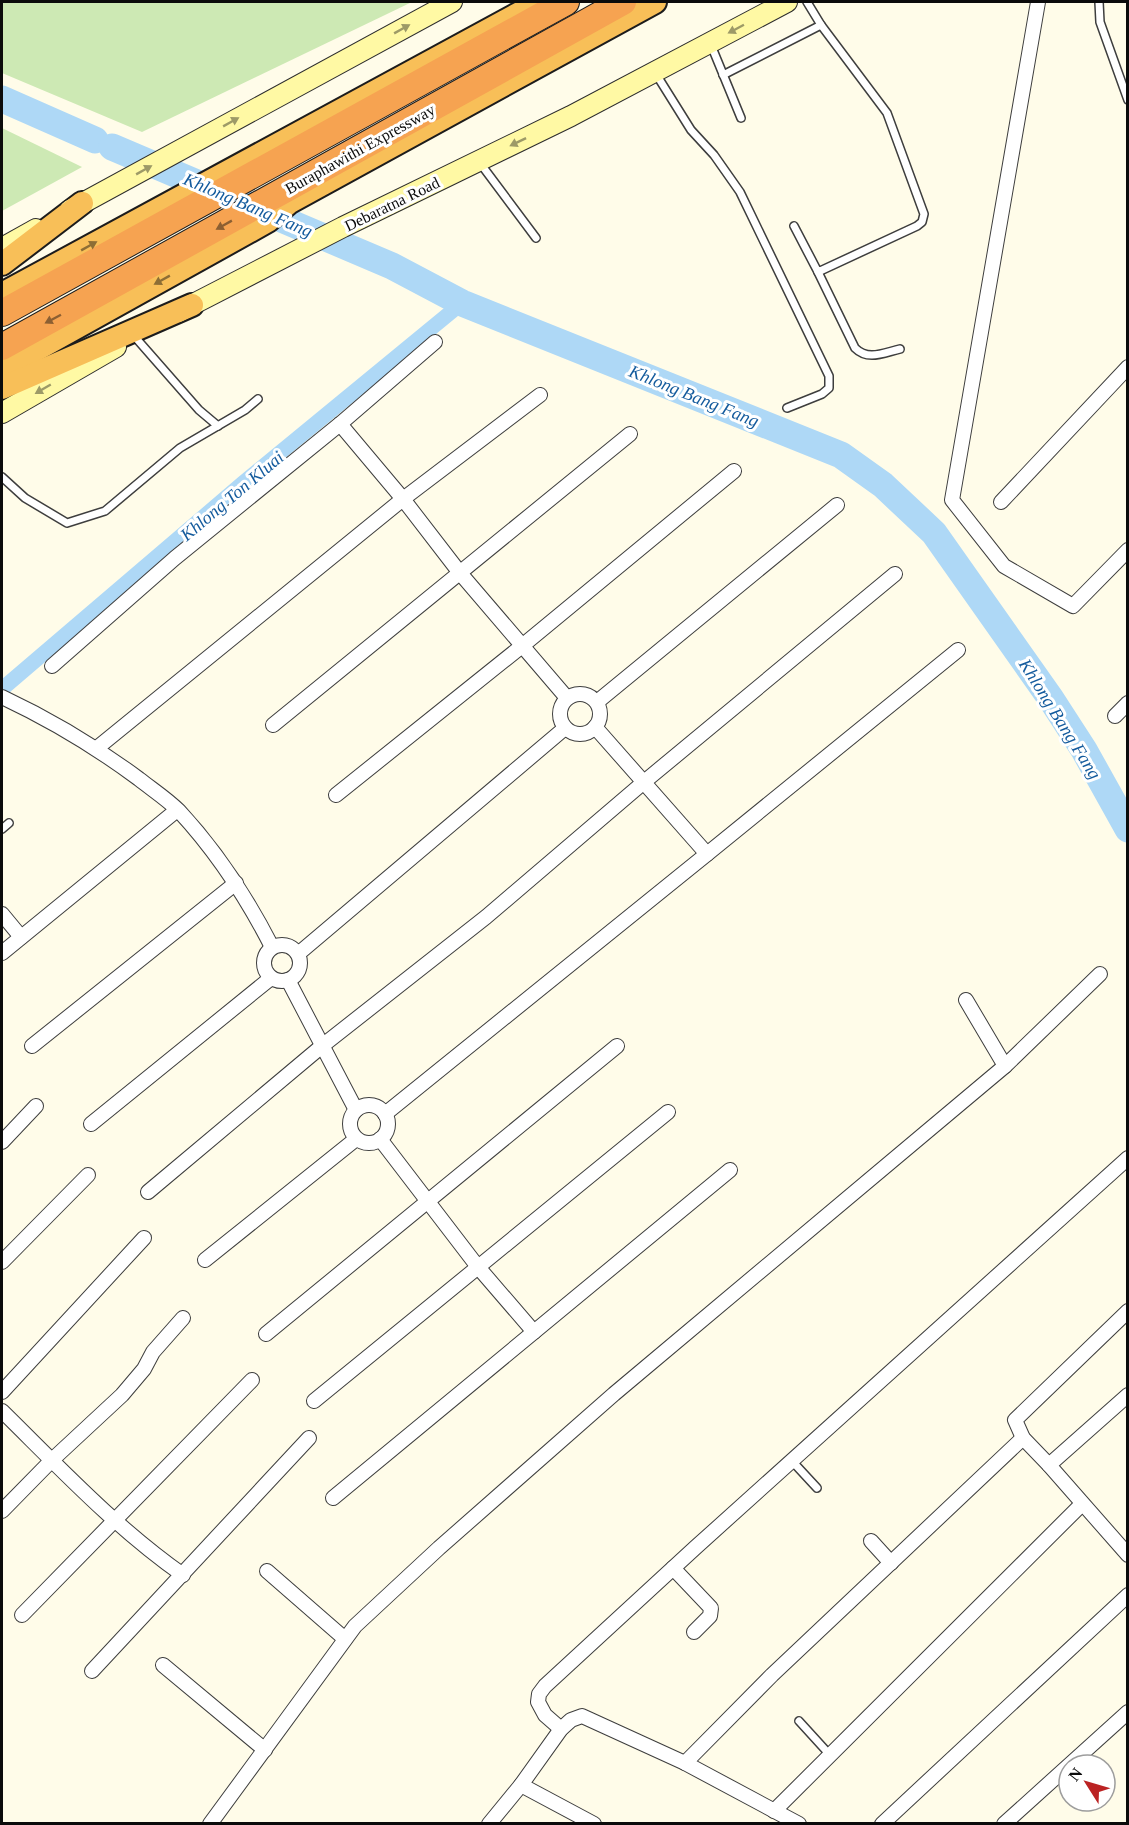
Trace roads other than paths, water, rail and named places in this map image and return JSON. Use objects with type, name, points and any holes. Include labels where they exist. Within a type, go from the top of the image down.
[{"type":"highway","points":[[2,294],[540,2]]},
{"type":"highway","name":"Buraphawithi Expressway","points":[[2,313],[566,2]]},
{"type":"highway","name":"Buraphawithi Expressway","points":[[2,347],[623,2]]},
{"type":"highway","points":[[2,369],[268,221],[290,202],[656,2]]},
{"type":"highway","points":[[2,264],[82,203]]},
{"type":"highway","points":[[2,388],[192,304]]},
{"type":"main road","points":[[2,248],[452,2]]},
{"type":"main road","name":"Debaratna Road","points":[[2,413],[192,304],[655,72],[787,2]]},
{"type":"street","points":[[1038,2],[952,500],[1004,566],[1073,606],[1128,550]]},
{"type":"street","points":[[52,666],[174,558],[340,424],[435,342]]},
{"type":"street","points":[[1001,502],[1128,368]]},
{"type":"street","points":[[97,748],[403,499],[540,394]]},
{"type":"street","points":[[340,424],[403,499],[460,573],[567,698]]},
{"type":"street","points":[[273,726],[630,434]]},
{"type":"street","points":[[336,795],[522,646],[734,471]]},
{"type":"street","points":[[597,702],[837,505]]},
{"type":"street","points":[[148,1192],[322,1046],[486,917],[644,782],[895,574]]},
{"type":"street","points":[[385,1114],[958,650]]},
{"type":"street","points":[[586,694],[597,702],[600,715],[595,727],[584,734],[577,734],[566,728],[560,716],[563,703],[567,698],[586,694]]},
{"type":"street","points":[[2,697],[97,748],[177,810],[207,843],[236,883],[272,947]]},
{"type":"street","points":[[1115,716],[1128,704]]},
{"type":"street","points":[[595,727],[707,854]]},
{"type":"street","points":[[298,954],[566,728]]},
{"type":"street","points":[[2,952],[177,810]]},
{"type":"street","points":[[32,1046],[236,883]]},
{"type":"street","points":[[2,914],[21,938]]},
{"type":"street","points":[[290,946],[298,954],[300,967],[288,980],[276,981],[267,974],[263,963],[267,951],[272,947],[290,946]]},
{"type":"street","points":[[210,1824],[345,1639],[439,1548],[614,1394],[1005,1066],[1100,974]]},
{"type":"street","points":[[91,1124],[271,978]]},
{"type":"street","points":[[288,980],[356,1110]]},
{"type":"street","points":[[966,1000],[1005,1066]]},
{"type":"street","points":[[266,1334],[617,1046]]},
{"type":"street","points":[[2,1142],[36,1106]]},
{"type":"street","points":[[373,1106],[385,1114],[387,1130],[380,1139],[368,1143],[356,1139],[350,1128],[350,1121],[356,1110],[373,1106]]},
{"type":"street","points":[[314,1401],[668,1112]]},
{"type":"street","points":[[205,1260],[356,1139]]},
{"type":"street","points":[[380,1139],[478,1267],[534,1332]]},
{"type":"street","points":[[561,1729],[545,1715],[538,1702],[539,1694],[673,1568],[1087,1192],[1128,1158]]},
{"type":"street","points":[[333,1498],[730,1170]]},
{"type":"street","points":[[2,1263],[88,1175]]},
{"type":"street","points":[[2,1392],[144,1238]]},
{"type":"street","points":[[1128,1311],[1018,1416],[1015,1422],[1023,1438],[1128,1554]]},
{"type":"street","points":[[2,1511],[52,1460],[122,1395],[144,1369],[153,1352],[183,1318]]},
{"type":"street","points":[[22,1615],[252,1380]]},
{"type":"street","points":[[1049,1465],[1128,1395]]},
{"type":"street","points":[[2,1411],[113,1520],[148,1551],[183,1575]]},
{"type":"street","points":[[92,1671],[309,1438]]},
{"type":"street","points":[[685,1763],[772,1675],[1023,1438]]},
{"type":"street","points":[[774,1811],[1082,1504]]},
{"type":"street","points":[[871,1541],[891,1563]]},
{"type":"street","points":[[673,1568],[711,1608],[710,1616],[693,1632]]},
{"type":"street","points":[[267,1571],[345,1639]]},
{"type":"street","points":[[882,1824],[1128,1594]]},
{"type":"street","points":[[163,1665],[266,1750]]},
{"type":"street","points":[[1004,1824],[1128,1712]]},
{"type":"street","points":[[489,1824],[521,1785],[561,1729],[572,1720],[582,1716],[685,1763],[799,1824]]},
{"type":"street","points":[[521,1785],[594,1824]]},
{"type":"lane","points":[[807,2],[821,26],[888,113],[924,214],[922,222],[917,226],[818,272]]},
{"type":"lane","points":[[1099,2],[1100,22],[1128,100]]},
{"type":"lane","points":[[723,75],[821,26]]},
{"type":"lane","points":[[710,42],[741,118]]},
{"type":"lane","points":[[655,72],[691,130],[714,155],[740,192],[829,376],[829,388],[822,394],[787,408]]},
{"type":"lane","points":[[479,161],[536,238]]},
{"type":"lane","points":[[794,226],[855,348],[861,354],[869,357],[900,349]]},
{"type":"lane","points":[[135,337],[199,410],[218,426]]},
{"type":"lane","points":[[2,477],[25,498],[67,523],[105,511],[180,448],[245,410],[258,399]]},
{"type":"lane","points":[[2,829],[9,823]]},
{"type":"lane","points":[[792,1461],[817,1488]]},
{"type":"lane","points":[[799,1721],[830,1755]]},
{"type":"waterway","name":"Khlong Bang Fang","points":[[2,99],[95,140]]},
{"type":"waterway","name":"Khlong Bang Fang","points":[[112,147],[392,266],[462,303],[841,455],[883,485],[934,533],[1051,699],[1084,750],[1128,829]]},
{"type":"waterway","name":"Khlong Ton Kluai","points":[[2,689],[243,483],[462,303]]}]
